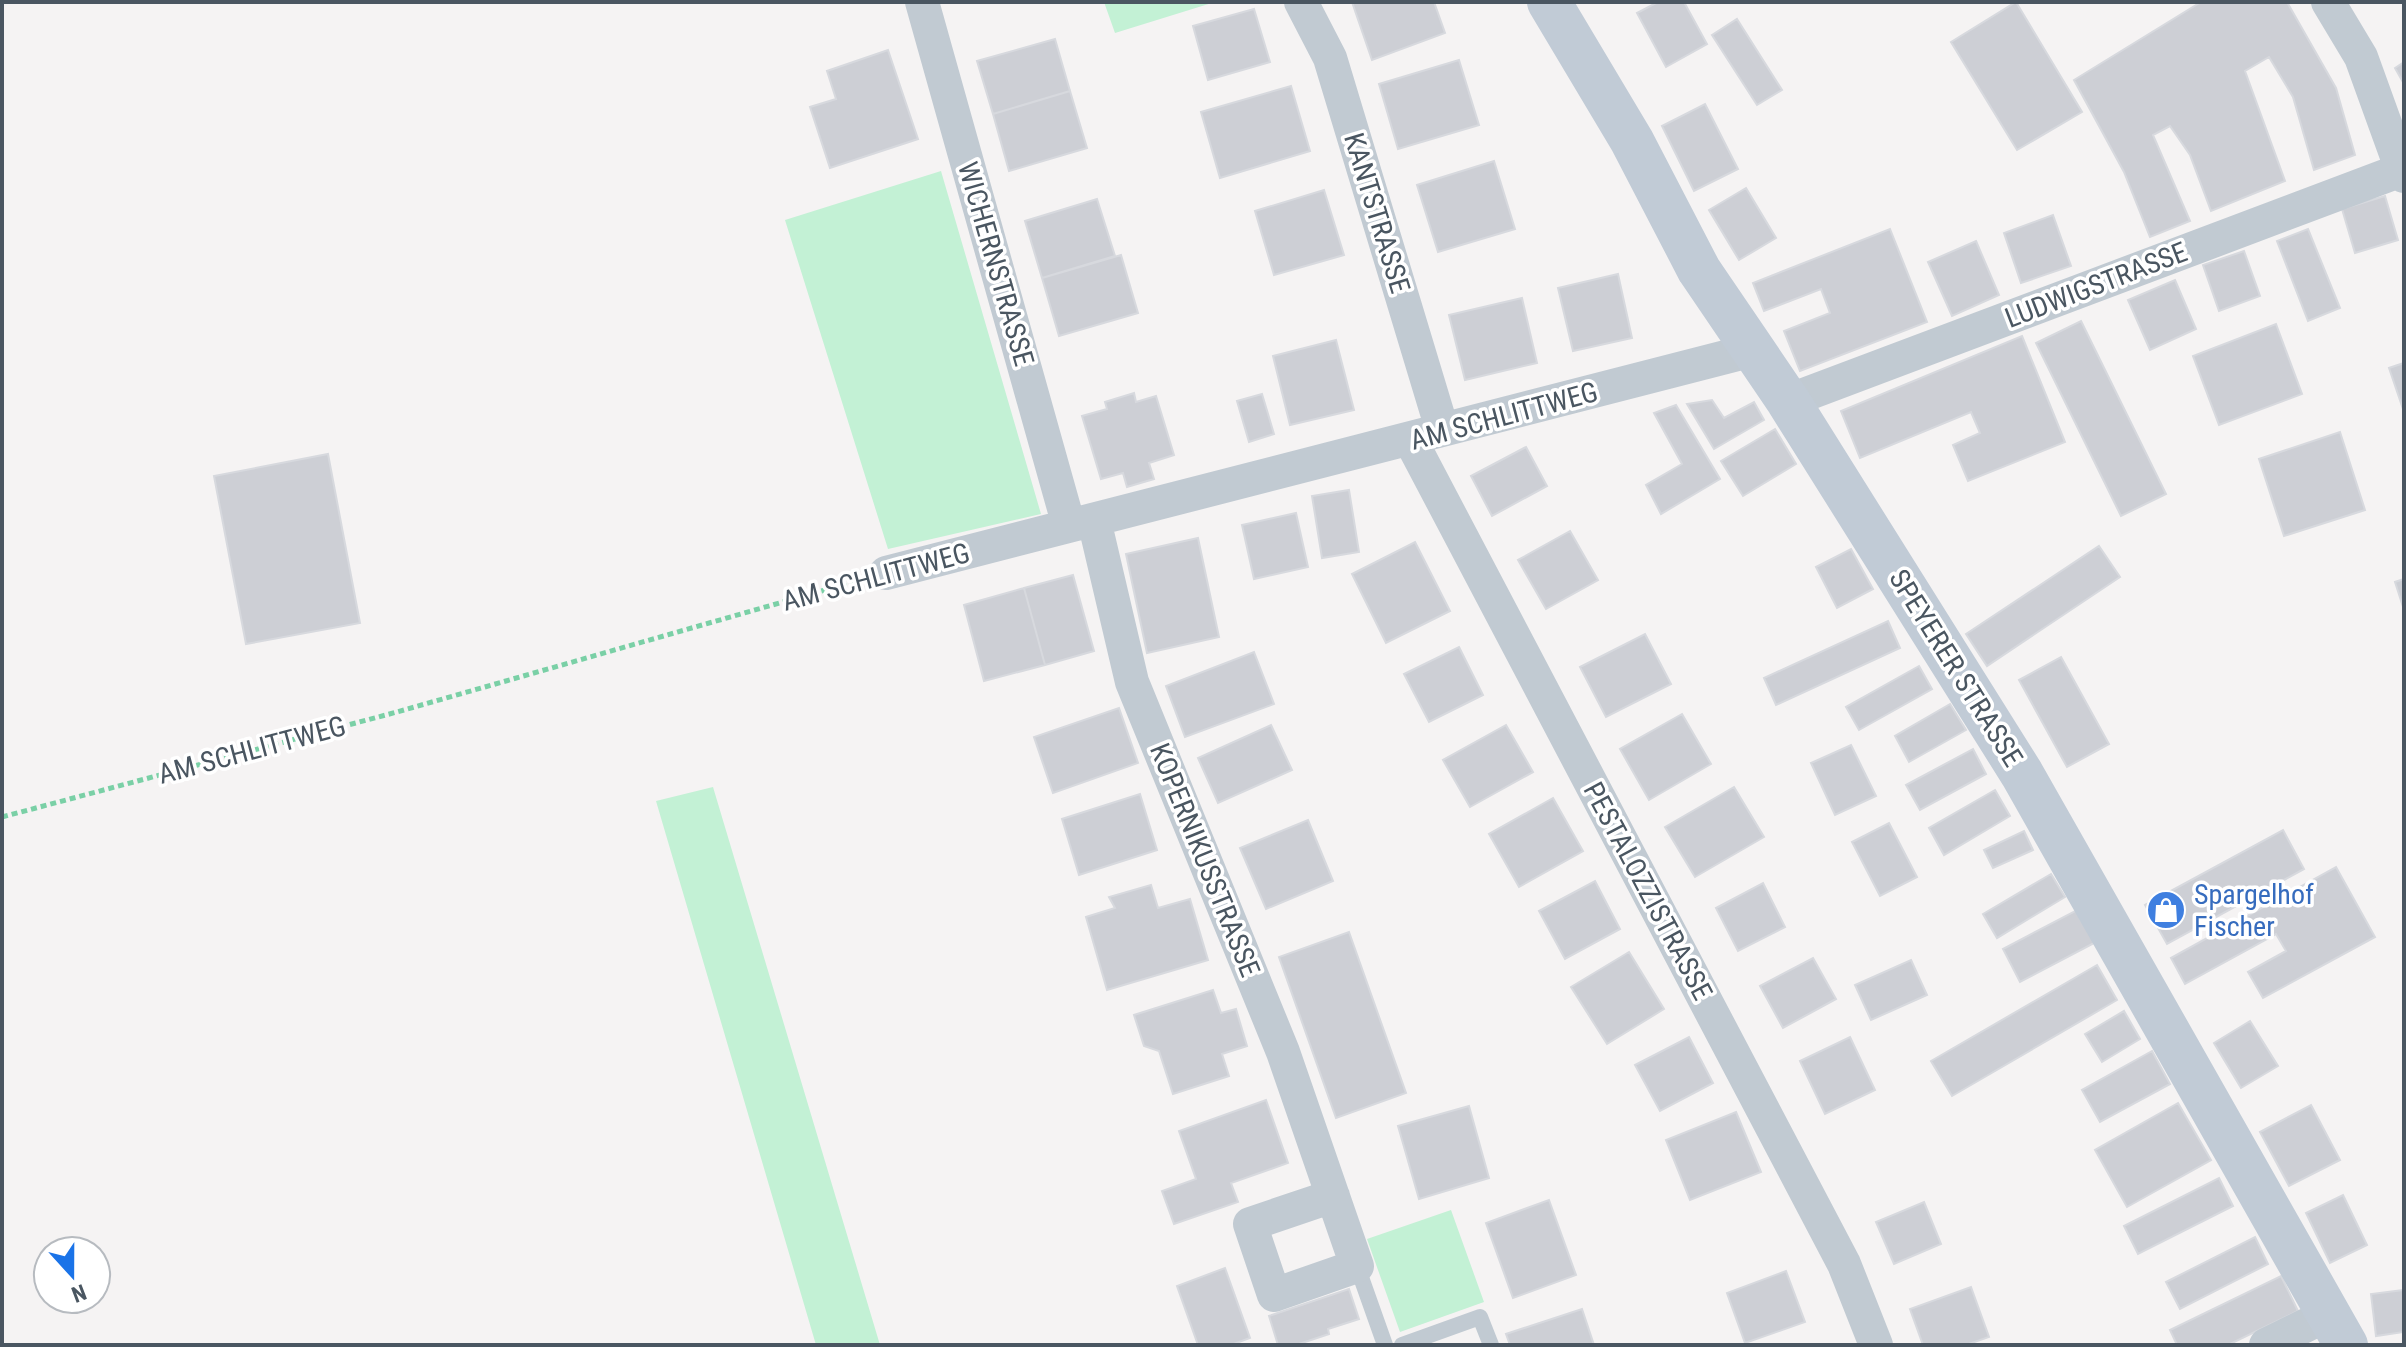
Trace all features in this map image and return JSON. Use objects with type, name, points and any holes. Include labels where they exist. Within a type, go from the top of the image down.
[{"type":"main road","name":"SPEYERER STRASSE","points":[[1549,2],[1632,141],[1699,270],[1788,401],[2022,774],[2337,1330]]},
{"type":"street","name":"WICHERNSTRASSE","points":[[922,2],[1082,523]]},
{"type":"street","name":"KANTSTRASSE","points":[[1301,2],[1330,58],[1427,435]]},
{"type":"street","points":[[2328,2],[2361,57],[2403,171]]},
{"type":"street","name":"LUDWIGSTRASSE","points":[[1788,401],[2403,171]]},
{"type":"street","name":"AM SCHLITTWEG","points":[[886,573],[1753,350]]},
{"type":"street","name":"PESTALOZZISTRASSE","points":[[1427,435],[1844,1264],[1876,1345]]},
{"type":"street","name":"KOPERNIKUSSTRASSE","points":[[1082,523],[1132,682],[1283,1052],[1357,1266]]},
{"type":"street","points":[[1333,1196],[1250,1224],[1274,1295],[1357,1266]]},
{"type":"street","points":[[2266,1345],[2337,1330]]},
{"type":"lane","name":"KOPERNIKUSSTRASSE","points":[[1357,1266],[1385,1345]]},
{"type":"lane","points":[[1402,1345],[1480,1317],[1491,1345]]},
{"type":"path","name":"AM SCHLITTWEG","points":[[2,817],[412,707],[886,573]]},
{"type":"green space","points":[[1104,2],[1215,2],[1115,33]]},
{"type":"green space","points":[[941,171],[1041,514],[888,549],[785,220]]},
{"type":"green space","points":[[713,787],[880,1345],[816,1345],[656,801]]},
{"type":"green space","points":[[1451,1210],[1484,1302],[1400,1332],[1367,1239]]},
{"type":"building","points":[[1352,2],[1434,2],[1445,33],[1372,60]]},
{"type":"building","points":[[1658,2],[1684,2],[1707,44],[1666,67],[1637,13]]},
{"type":"building","points":[[2016,2],[2082,112],[2017,150],[1951,42]]},
{"type":"building","points":[[2201,2],[2287,2],[2336,88],[2355,155],[2314,170],[2293,97],[2269,57],[2245,71],[2285,181],[2211,211],[2190,155],[2170,126],[2153,135],[2190,221],[2150,237],[2124,172],[2074,80]]},
{"type":"building","points":[[1254,9],[1270,62],[1208,80],[1193,26]]},
{"type":"building","points":[[1737,19],[1782,90],[1757,105],[1712,35]]},
{"type":"building","points":[[1055,39],[1070,91],[993,114],[977,61]]},
{"type":"building","points":[[888,50],[918,139],[830,168],[810,107],[836,99],[827,71]]},
{"type":"building","points":[[1459,60],[1479,125],[1398,149],[1379,84]]},
{"type":"building","points":[[2404,62],[2404,84],[2395,68]]},
{"type":"building","points":[[1291,86],[1310,151],[1220,178],[1201,112]]},
{"type":"building","points":[[1070,91],[1087,148],[1009,171],[993,114]]},
{"type":"building","points":[[1705,104],[1738,169],[1694,191],[1662,126]]},
{"type":"building","points":[[1494,161],[1515,229],[1438,252],[1417,185]]},
{"type":"building","points":[[1746,188],[1776,238],[1739,260],[1709,210]]},
{"type":"building","points":[[1324,190],[1344,255],[1274,275],[1255,211]]},
{"type":"building","points":[[2385,196],[2398,240],[2355,253],[2342,209]]},
{"type":"building","points":[[1097,199],[1115,256],[1042,278],[1025,221]]},
{"type":"building","points":[[2053,215],[2071,266],[2021,283],[2004,233]]},
{"type":"building","points":[[1890,229],[1927,322],[1800,371],[1784,331],[1830,313],[1821,289],[1764,311],[1753,283]]},
{"type":"building","points":[[2308,229],[2340,308],[2308,321],[2277,241]]},
{"type":"building","points":[[1976,241],[1999,295],[1952,316],[1928,262]]},
{"type":"building","points":[[2244,251],[2260,296],[2219,311],[2203,265]]},
{"type":"building","points":[[1121,255],[1138,313],[1059,336],[1042,278]]},
{"type":"building","points":[[1618,274],[1632,338],[1573,351],[1558,288]]},
{"type":"building","points":[[2175,280],[2196,329],[2150,350],[2128,300]]},
{"type":"building","points":[[1522,298],[1537,363],[1465,380],[1449,315]]},
{"type":"building","points":[[2081,321],[2166,494],[2121,516],[2036,343]]},
{"type":"building","points":[[2276,324],[2302,394],[2219,425],[2193,356]]},
{"type":"building","points":[[2022,336],[2065,442],[1968,481],[1953,445],[1980,433],[1971,412],[1860,458],[1841,411]]},
{"type":"building","points":[[1336,340],[1354,410],[1290,425],[1273,356]]},
{"type":"building","points":[[2404,363],[2404,409],[2403,409],[2389,368]]},
{"type":"building","points":[[1134,393],[1136,402],[1156,396],[1174,455],[1149,463],[1154,479],[1127,487],[1123,473],[1101,479],[1082,416],[1107,409],[1105,402]]},
{"type":"building","points":[[1262,394],[1274,434],[1249,442],[1237,401]]},
{"type":"building","points":[[1712,400],[1724,418],[1754,402],[1764,420],[1714,449],[1687,404]]},
{"type":"building","points":[[1676,405],[1720,479],[1661,514],[1646,485],[1682,464],[1654,413]]},
{"type":"building","points":[[1775,429],[1796,464],[1743,496],[1721,461]]},
{"type":"building","points":[[2340,432],[2365,510],[2284,536],[2259,459]]},
{"type":"building","points":[[1526,447],[1547,486],[1492,516],[1471,476]]},
{"type":"building","points":[[328,454],[360,623],[246,644],[214,476]]},
{"type":"building","points":[[1349,490],[1359,552],[1322,558],[1312,496]]},
{"type":"building","points":[[1296,513],[1308,567],[1254,579],[1242,525]]},
{"type":"building","points":[[1570,531],[1598,580],[1546,609],[1518,560]]},
{"type":"building","points":[[1198,538],[1219,637],[1147,653],[1126,554]]},
{"type":"building","points":[[1415,542],[1450,611],[1386,643],[1352,574]]},
{"type":"building","points":[[2099,546],[2120,577],[1987,666],[1966,634]]},
{"type":"building","points":[[1851,549],[1873,589],[1837,608],[1816,567]]},
{"type":"building","points":[[1073,575],[1094,651],[1045,665],[1024,588]]},
{"type":"building","points":[[2404,579],[2404,610],[2395,582]]},
{"type":"building","points":[[1024,588],[1045,665],[984,681],[964,605]]},
{"type":"building","points":[[1888,621],[1900,648],[1776,705],[1764,678]]},
{"type":"building","points":[[1645,634],[1671,684],[1606,717],[1580,667]]},
{"type":"building","points":[[1459,647],[1483,695],[1429,722],[1404,674]]},
{"type":"building","points":[[1254,652],[1274,704],[1185,737],[1166,686]]},
{"type":"building","points":[[2061,657],[2109,744],[2067,767],[2019,680]]},
{"type":"building","points":[[1919,666],[1932,689],[1859,730],[1846,707]]},
{"type":"building","points":[[1950,704],[1966,730],[1909,762],[1895,736]]},
{"type":"building","points":[[1119,708],[1138,763],[1053,793],[1034,737]]},
{"type":"building","points":[[1682,714],[1711,764],[1649,800],[1620,749]]},
{"type":"building","points":[[1271,725],[1292,770],[1218,803],[1198,758]]},
{"type":"building","points":[[1506,725],[1533,772],[1470,807],[1443,760]]},
{"type":"building","points":[[1851,745],[1876,796],[1835,815],[1811,763]]},
{"type":"building","points":[[1973,749],[1986,774],[1920,810],[1906,785]]},
{"type":"building","points":[[1734,787],[1764,837],[1695,877],[1665,827]]},
{"type":"building","points":[[1995,790],[2010,816],[1944,855],[1929,828]]},
{"type":"building","points":[[1140,794],[1157,850],[1079,875],[1062,819]]},
{"type":"building","points":[[1553,798],[1583,851],[1519,887],[1489,834]]},
{"type":"building","points":[[1308,820],[1333,881],[1266,909],[1240,848]]},
{"type":"building","points":[[1889,823],[1917,877],[1880,896],[1852,842]]},
{"type":"building","points":[[2283,830],[2304,869],[2167,944],[2145,905]]},
{"type":"building","points":[[2024,831],[2033,850],[1993,868],[1984,850]]},
{"type":"building","points":[[2336,867],[2375,937],[2263,998],[2248,972],[2286,951],[2276,934],[2185,984],[2171,958]]},
{"type":"building","points":[[2051,874],[2065,897],[1997,938],[1983,914]]},
{"type":"building","points":[[1595,881],[1620,929],[1565,959],[1539,911]]},
{"type":"building","points":[[1763,883],[1785,927],[1738,951],[1716,908]]},
{"type":"building","points":[[1151,885],[1158,908],[1190,899],[1208,960],[1107,990],[1086,917],[1115,908],[1109,897]]},
{"type":"building","points":[[2079,909],[2096,942],[2020,982],[2003,949]]},
{"type":"building","points":[[1349,932],[1406,1093],[1336,1118],[1279,957]]},
{"type":"building","points":[[1629,952],[1664,1009],[1607,1044],[1571,987]]},
{"type":"building","points":[[1813,958],[1836,999],[1783,1028],[1760,986]]},
{"type":"building","points":[[1911,960],[1927,995],[1871,1020],[1855,985]]},
{"type":"building","points":[[2097,965],[2117,1000],[1952,1096],[1931,1061]]},
{"type":"building","points":[[1213,990],[1221,1013],[1236,1009],[1247,1046],[1222,1054],[1229,1076],[1173,1094],[1159,1051],[1144,1046],[1134,1015]]},
{"type":"building","points":[[2124,1011],[2140,1039],[2102,1062],[2085,1034]]},
{"type":"building","points":[[2250,1021],[2278,1066],[2241,1088],[2214,1043]]},
{"type":"building","points":[[1689,1037],[1713,1083],[1660,1111],[1635,1065]]},
{"type":"building","points":[[1850,1037],[1875,1090],[1825,1114],[1800,1061]]},
{"type":"building","points":[[2152,1051],[2170,1084],[2100,1122],[2082,1090]]},
{"type":"building","points":[[1266,1100],[1288,1163],[1231,1183],[1238,1202],[1174,1224],[1162,1191],[1196,1179],[1179,1131]]},
{"type":"building","points":[[2178,1103],[2211,1160],[2127,1207],[2095,1150]]},
{"type":"building","points":[[2311,1105],[2340,1160],[2289,1186],[2260,1132]]},
{"type":"building","points":[[1469,1106],[1489,1178],[1419,1199],[1398,1126]]},
{"type":"building","points":[[1736,1112],[1761,1172],[1690,1200],[1666,1140]]},
{"type":"building","points":[[2219,1178],[2233,1206],[2138,1254],[2124,1226]]},
{"type":"building","points":[[2343,1195],[2367,1245],[2330,1263],[2306,1213]]},
{"type":"building","points":[[1549,1200],[1576,1275],[1513,1298],[1486,1223]]},
{"type":"building","points":[[1924,1202],[1941,1244],[1894,1264],[1876,1222]]},
{"type":"building","points":[[2255,1237],[2268,1264],[2180,1309],[2166,1282]]},
{"type":"building","points":[[1225,1268],[1250,1338],[1231,1345],[1198,1345],[1177,1286]]},
{"type":"building","points":[[1786,1271],[1805,1322],[1745,1343],[1727,1293]]},
{"type":"building","points":[[2281,1276],[2298,1311],[2228,1345],[2177,1345],[2170,1330]]},
{"type":"building","points":[[1971,1287],[1989,1337],[1966,1345],[1923,1345],[1910,1309]]},
{"type":"building","points":[[1349,1289],[1359,1319],[1328,1329],[1329,1334],[1296,1345],[1278,1345],[1269,1316]]},
{"type":"building","points":[[2404,1290],[2404,1332],[2376,1336],[2371,1294]]},
{"type":"building","points":[[1582,1309],[1594,1345],[1510,1345],[1506,1334]]},
{"type":"place","name":"Spargelhof Fischer","points":[[2166,910]]}]
